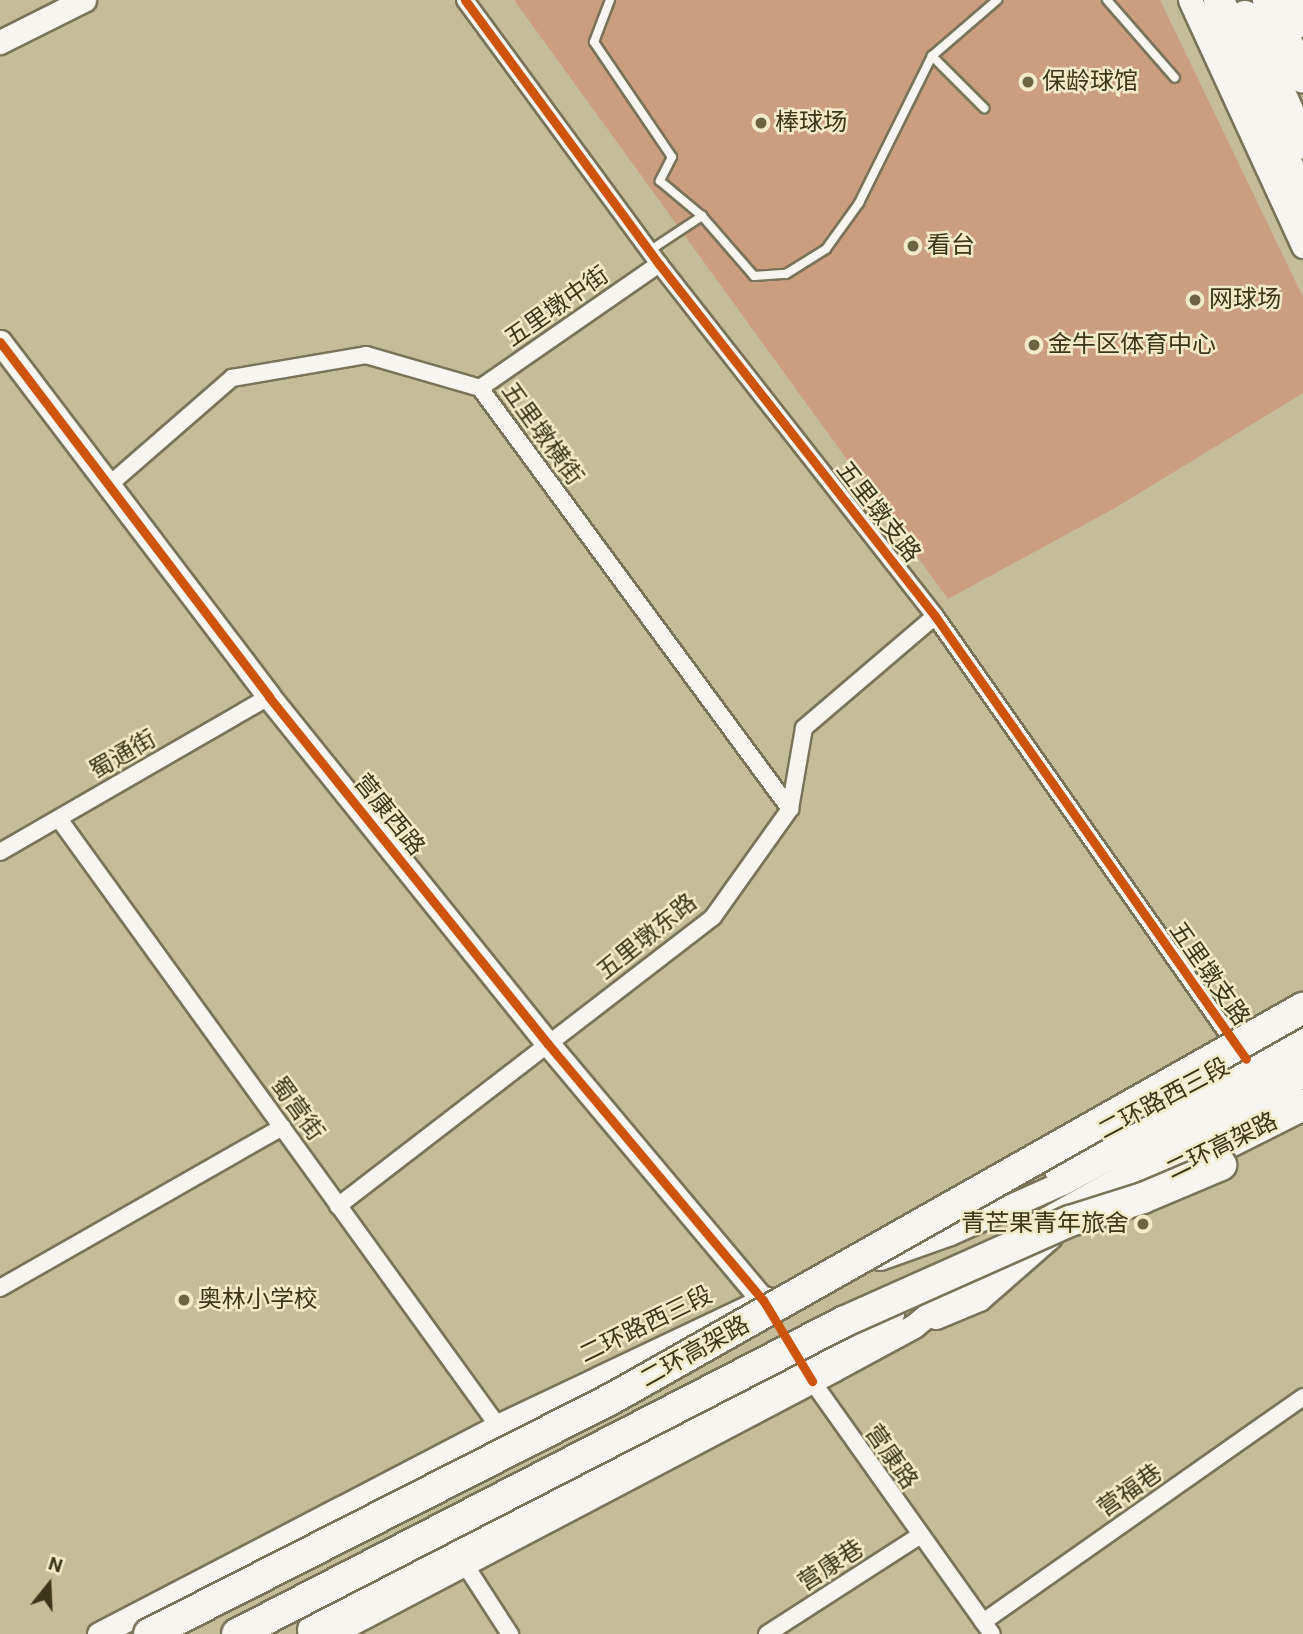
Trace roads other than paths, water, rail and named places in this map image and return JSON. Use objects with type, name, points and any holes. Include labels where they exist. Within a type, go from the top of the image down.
[{"type":"highway","points":[[1219,0],[1290,146]]},
{"type":"highway","points":[[1238,0],[1290,146],[1303,202]]},
{"type":"highway","points":[[1268,0],[1303,78]]},
{"type":"highway","points":[[1293,0],[1303,22]]},
{"type":"highway","name":"二环高架路","points":[[149,1634],[613,1398],[1303,1008]]},
{"type":"highway","name":"二环高架路","points":[[237,1634],[843,1322],[933,1285],[1065,1203],[1303,1105]]},
{"type":"highway","points":[[1065,1203],[1143,1199],[1303,1128]]},
{"type":"highway","points":[[311,1633],[335,1612],[480,1537],[814,1356],[933,1285]]},
{"type":"main road","points":[[0,42],[84,0]]},
{"type":"main road","points":[[1190,0],[1303,246]]},
{"type":"main road","name":"营康西路","points":[[0,342],[269,697],[548,1044],[763,1300]]},
{"type":"main road","points":[[950,1233],[1246,1059],[1303,1030]]},
{"type":"main road","name":"二环路西三段","points":[[311,1633],[346,1626],[914,1326],[1022,1233],[1065,1203],[1303,1054]]},
{"type":"main road","name":"二环路西三段","points":[[99,1634],[498,1426],[763,1300],[950,1233],[1065,1203],[1303,1075]]},
{"type":"main road","points":[[914,1326],[979,1299],[1046,1239],[1303,1121]]},
{"type":"street","name":"五里墩支路","points":[[465,0],[649,251],[935,616],[1246,1059]]},
{"type":"street","name":"五里墩中街","points":[[481,388],[659,264]]},
{"type":"street","name":"五里墩横街","points":[[109,485],[232,378],[366,355],[481,388],[790,809]]},
{"type":"street","name":"五里墩东路","points":[[338,1206],[713,917],[790,809],[804,728],[935,616]]},
{"type":"street","name":"蜀通街","points":[[0,852],[269,697]]},
{"type":"street","name":"蜀营街","points":[[59,819],[498,1426]]},
{"type":"street","points":[[0,1288],[282,1128]]},
{"type":"street","name":"营康路","points":[[812,1381],[919,1536],[988,1628]]},
{"type":"street","name":"营福巷","points":[[988,1628],[1303,1397]]},
{"type":"street","name":"营康巷","points":[[767,1634],[919,1536]]},
{"type":"street","points":[[464,1563],[510,1634]]},
{"type":"lane","points":[[610,0],[594,42],[672,157],[660,181],[702,216],[754,276],[786,274],[826,249],[859,204],[932,56],[997,0]]},
{"type":"lane","points":[[1108,0],[1175,78]]},
{"type":"lane","points":[[932,56],[984,108]]},
{"type":"lane","points":[[649,251],[702,216]]},
{"type":"place","name":"保龄球馆","points":[[1028,82]]},
{"type":"place","name":"棒球场","points":[[761,123]]},
{"type":"place","name":"看台","points":[[913,246]]},
{"type":"place","name":"网球场","points":[[1195,300]]},
{"type":"place","name":"金牛区体育中心","points":[[1034,345]]},
{"type":"place","name":"青芒果青年旅舍","points":[[1143,1224]]},
{"type":"place","name":"奥林小学校","points":[[184,1300]]}]
